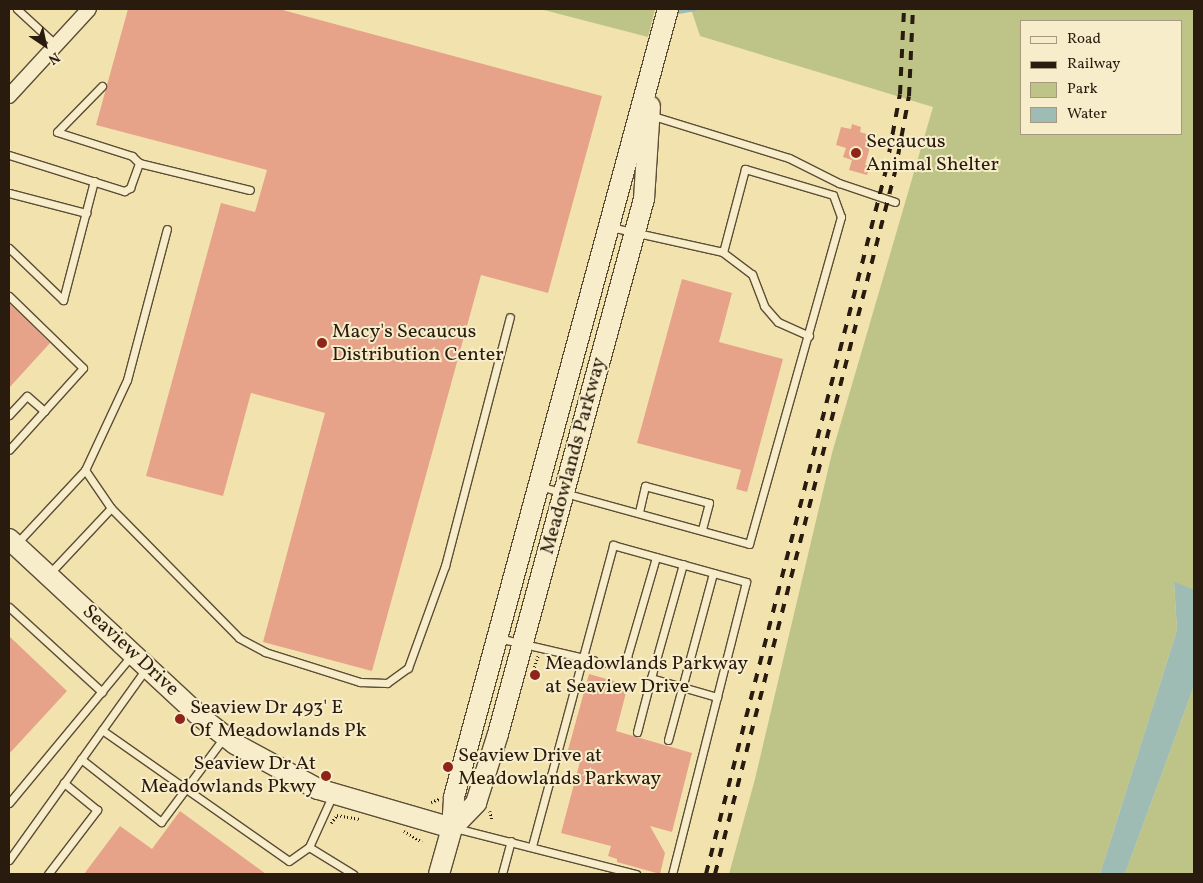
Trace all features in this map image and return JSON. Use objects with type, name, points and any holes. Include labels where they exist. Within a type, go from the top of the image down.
[{"type":"street","points":[[9,96],[90,9]]},
{"type":"street","name":"Meadowlands Parkway","points":[[439,874],[452,828],[454,797],[666,17]]},
{"type":"street","name":"Meadowlands Parkway","points":[[452,828],[476,803],[523,645],[635,232],[647,183],[652,70]]},
{"type":"street","name":"Seaview Drive","points":[[12,542],[140,661],[225,736],[274,768],[333,794],[452,828]]},
{"type":"lane","points":[[17,9],[56,45]]},
{"type":"lane","points":[[102,86],[57,132],[132,156],[139,164],[250,190]]},
{"type":"lane","points":[[650,115],[789,158],[839,183],[895,202]]},
{"type":"lane","points":[[9,155],[124,190],[130,188],[139,164]]},
{"type":"lane","points":[[539,486],[564,491],[749,544],[841,217],[833,195],[745,170],[721,251]]},
{"type":"lane","points":[[9,248],[63,300],[94,181]]},
{"type":"lane","points":[[9,192],[86,214]]},
{"type":"lane","points":[[609,227],[721,251],[752,274],[764,306],[778,322],[809,336]]},
{"type":"lane","points":[[12,542],[84,470],[127,380],[167,229]]},
{"type":"lane","points":[[9,296],[83,368],[9,450]]},
{"type":"lane","points":[[84,470],[111,508],[240,638],[265,652],[360,682],[387,683],[408,668],[442,575],[510,317]]},
{"type":"lane","points":[[9,415],[26,396],[44,411]]},
{"type":"lane","points":[[639,512],[645,486],[709,503],[702,530]]},
{"type":"lane","points":[[48,575],[111,508]]},
{"type":"lane","points":[[532,846],[580,657],[613,545],[746,582],[672,874]]},
{"type":"lane","points":[[606,663],[620,662],[627,657],[656,557]]},
{"type":"lane","points":[[637,732],[683,564]]},
{"type":"lane","points":[[668,740],[713,573]]},
{"type":"lane","points":[[9,608],[102,692]]},
{"type":"lane","points":[[498,638],[593,660]]},
{"type":"lane","points":[[9,803],[102,692],[140,661]]},
{"type":"lane","points":[[9,860],[102,730],[140,661]]},
{"type":"lane","points":[[651,678],[717,697]]},
{"type":"lane","points":[[102,730],[289,861],[309,848],[333,794]]},
{"type":"lane","points":[[81,759],[161,822],[225,736]]},
{"type":"lane","points":[[48,874],[97,810],[64,783]]},
{"type":"lane","points":[[452,828],[532,846],[636,874]]},
{"type":"lane","points":[[502,874],[511,841]]},
{"type":"lane","points":[[309,848],[353,874]]},
{"type":"path","points":[[431,802],[439,799]]},
{"type":"path","points":[[491,812],[492,820]]},
{"type":"path","points":[[327,829],[337,815],[366,821]]},
{"type":"path","points":[[394,828],[422,842]]},
{"type":"green space","points":[[540,9],[655,9],[648,37]]},
{"type":"green space","points":[[691,9],[1194,9],[1193,589],[1174,583],[1177,630],[1100,874],[729,874],[755,779],[832,453],[933,107],[700,36]]},
{"type":"green space","points":[[1194,686],[1194,874],[1125,874]]},
{"type":"water","points":[[1174,582],[1193,589],[1194,583],[1194,686],[1125,874],[1100,874],[1177,630]]},
{"type":"building","name":"Macy's Secaucus Distribution Center","points":[[128,9],[279,9],[602,96],[548,293],[481,275],[372,671],[263,642],[325,413],[251,393],[223,496],[146,476],[221,203],[255,212],[267,170],[96,125]]},
{"type":"building","name":"Secaucus Animal Shelter","points":[[852,124],[861,127],[860,132],[873,136],[865,165],[870,166],[867,175],[849,170],[852,160],[843,157],[846,148],[836,145],[841,127],[851,129]]},
{"type":"building","points":[[682,279],[732,293],[719,342],[783,359],[747,492],[736,489],[741,470],[637,443]]},
{"type":"building","points":[[9,303],[50,343],[9,388]]},
{"type":"building","points":[[9,636],[67,691],[9,754]]},
{"type":"building","points":[[589,674],[628,685],[616,731],[692,753],[672,832],[650,826],[665,853],[660,874],[617,862],[617,859],[608,856],[611,846],[561,833],[582,754],[568,750]]},
{"type":"building","points":[[180,811],[266,874],[84,874],[120,826],[152,849]]},
{"type":"waterway","points":[[673,13],[696,9]]},
{"type":"railway","points":[[706,874],[886,170],[900,94],[904,9]]},
{"type":"railway","points":[[715,874],[895,172],[909,96],[913,9]]},
{"type":"place","name":"Secaucus Animal Shelter","points":[[856,153]]},
{"type":"place","name":"Macy's Secaucus Distribution Center","points":[[322,343]]},
{"type":"place","name":"Meadowlands Parkway at Seaview Drive","points":[[535,675]]},
{"type":"place","name":"Seaview Dr 493' E Of Meadowlands Pk","points":[[180,719]]},
{"type":"place","name":"Seaview Drive at Meadowlands Parkway","points":[[448,767]]},
{"type":"place","name":"Seaview Dr At Meadowlands Pkwy","points":[[326,776]]}]
